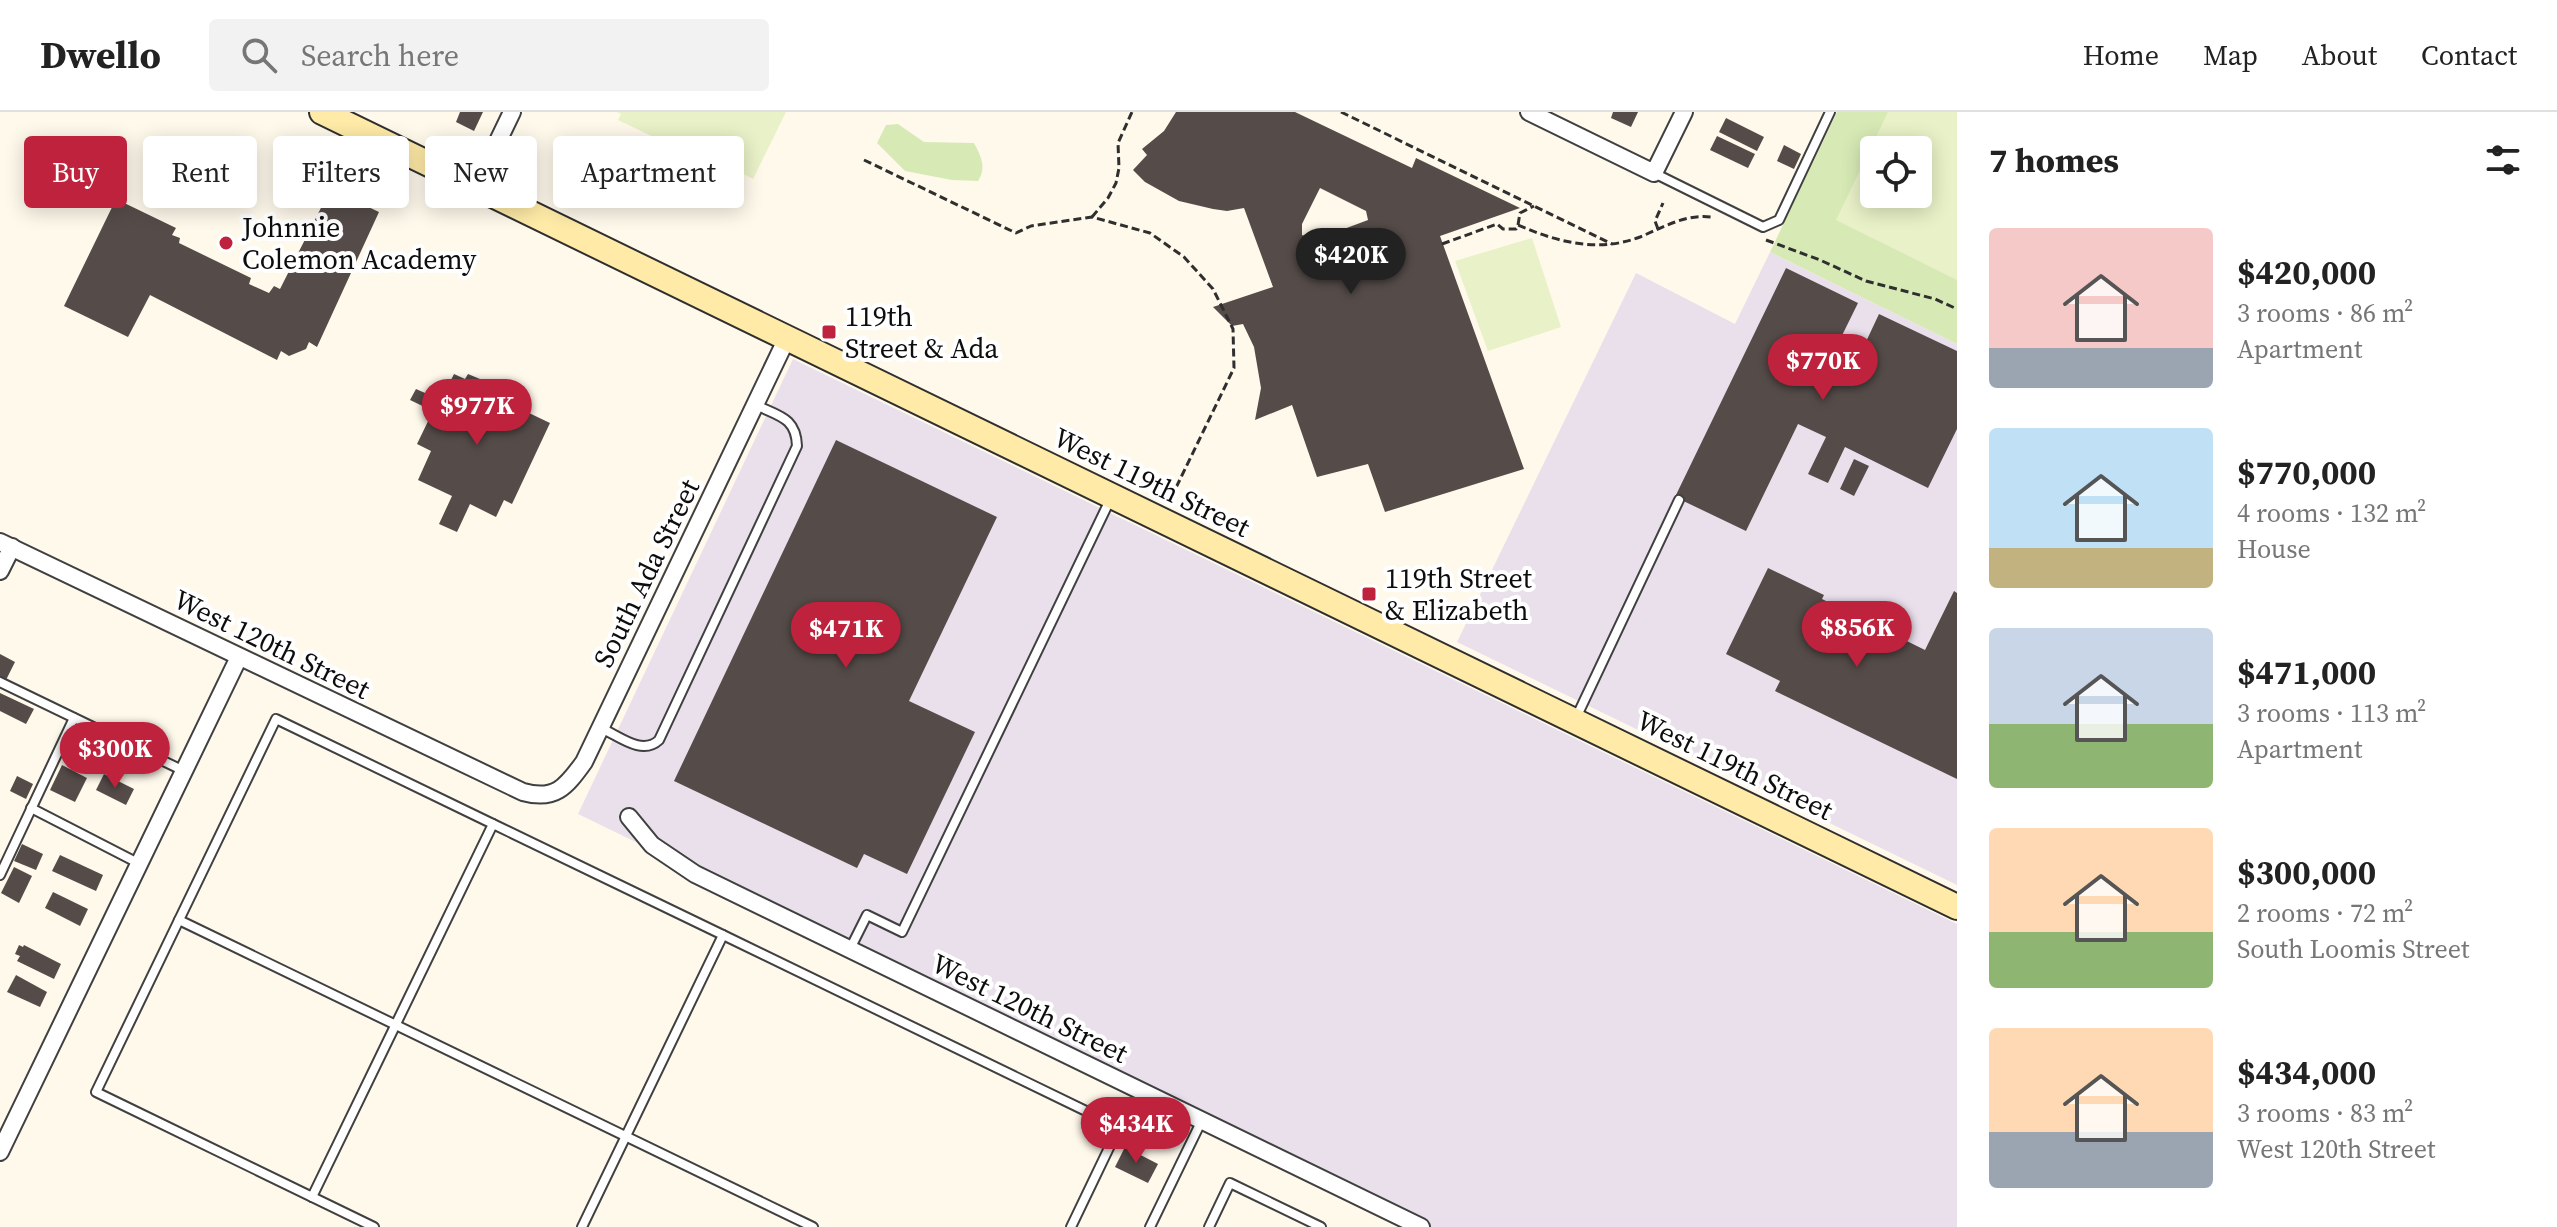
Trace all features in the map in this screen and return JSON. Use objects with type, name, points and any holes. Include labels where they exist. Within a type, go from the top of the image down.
[{"type":"street","name":"West 119th Street","points":[[322,112],[425,162]]},
{"type":"street","points":[[500,136],[512,112]]},
{"type":"street","points":[[1529,112],[1654,173],[1684,112]]},
{"type":"street","name":"West 119th Street","points":[[519,208],[1957,907]]},
{"type":"street","name":"South Ada Street","points":[[523,792],[539,797],[551,795],[584,762],[787,338]]},
{"type":"street","points":[[0,571],[6,545]]},
{"type":"street","name":"West 120th Street","points":[[6,545],[523,792]]},
{"type":"street","points":[[0,1152],[6,1125],[139,864],[239,657]]},
{"type":"street","name":"West 120th Street","points":[[629,817],[652,845],[695,874],[1421,1227]]},
{"type":"lane","points":[[1654,173],[1763,227],[1779,220],[1830,112]]},
{"type":"lane","points":[[600,727],[642,748],[651,747],[659,740],[797,446],[794,428],[788,420],[755,405]]},
{"type":"lane","points":[[850,949],[867,915],[902,932],[1112,496]]},
{"type":"lane","points":[[1575,721],[1679,500]]},
{"type":"lane","points":[[0,682],[184,771]]},
{"type":"lane","points":[[0,875],[74,718]]},
{"type":"lane","points":[[374,1227],[96,1092],[276,719],[1119,1127],[1071,1227]]},
{"type":"lane","points":[[31,808],[139,864]]},
{"type":"lane","points":[[312,1197],[493,824]]},
{"type":"lane","points":[[179,920],[813,1227]]},
{"type":"lane","points":[[582,1227],[723,935]]},
{"type":"lane","points":[[1150,1227],[1202,1120]]},
{"type":"lane","points":[[1209,1227],[1230,1183],[1321,1227]]},
{"type":"path","points":[[1092,217],[1116,183],[1118,143],[1132,112]]},
{"type":"path","points":[[1341,112],[1612,244]]},
{"type":"path","points":[[864,160],[1016,233],[1031,226],[1092,217],[1150,233],[1184,257],[1213,289],[1233,329],[1234,368],[1171,498]]},
{"type":"path","points":[[1658,229],[1655,221],[1663,203]]},
{"type":"path","points":[[1442,244],[1497,224],[1503,229],[1516,229],[1520,213],[1534,206]]},
{"type":"path","points":[[1518,225],[1583,245],[1636,239],[1692,217],[1708,216],[1722,220]]},
{"type":"path","points":[[1762,239],[1866,281],[1935,299],[1957,309]]},
{"type":"shaded area","points":[[1770,252],[1957,344],[1957,885],[1457,642],[1636,273],[1735,324]]},
{"type":"shaded area","points":[[793,359],[1957,924],[1957,1227],[1429,1227],[578,814]]},
{"type":"green space","points":[[617,112],[786,112],[753,179],[744,174],[744,136],[651,136],[618,120],[621,114]]},
{"type":"green space","points":[[1837,112],[1957,112],[1957,344],[1770,252]]},
{"type":"green space","points":[[1888,112],[1957,112],[1957,280],[1836,220],[1860,170],[1860,208],[1932,208],[1932,136],[1876,136]]},
{"type":"green space","points":[[898,124],[924,142],[974,143],[983,167],[978,181],[952,180],[905,171],[877,143],[886,125]]},
{"type":"green space","points":[[1532,238],[1561,327],[1488,351],[1455,261]]},
{"type":"building","points":[[460,112],[483,112],[474,131],[456,122]]},
{"type":"building","points":[[1176,112],[1295,112],[1412,168],[1416,158],[1520,208],[1440,236],[1524,469],[1385,512],[1368,464],[1317,477],[1292,405],[1255,420],[1261,388],[1254,347],[1243,324],[1232,326],[1213,307],[1273,287],[1244,208],[1227,211],[1179,201],[1145,182],[1133,170],[1147,155],[1142,149],[1164,131]],"holes":[[[1320,188],[1366,211],[1368,220],[1312,240],[1302,235],[1302,224]]]},
{"type":"building","points":[[1613,112],[1638,112],[1631,127],[1611,118]]},
{"type":"building","points":[[1726,118],[1764,137],[1757,151],[1719,132]]},
{"type":"building","points":[[1717,136],[1755,154],[1748,168],[1710,150]]},
{"type":"building","points":[[1784,145],[1801,154],[1794,169],[1777,161]]},
{"type":"building","points":[[127,204],[176,228],[172,235],[180,238],[179,243],[251,278],[249,284],[269,293],[274,286],[280,289],[321,208],[371,208],[379,212],[317,347],[309,342],[306,349],[289,356],[281,351],[277,360],[150,295],[128,337],[64,306],[112,208],[127,208]]},
{"type":"building","points":[[1786,268],[1858,303],[1825,370],[1848,380],[1879,314],[1957,351],[1957,429],[1928,488],[1845,447],[1828,483],[1808,474],[1826,437],[1798,424],[1746,531],[1675,497]]},
{"type":"building","points":[[454,374],[465,379],[468,374],[480,379],[478,382],[510,397],[508,403],[550,423],[512,504],[504,500],[496,517],[470,504],[457,532],[439,524],[452,496],[418,480],[431,451],[417,444],[433,411],[410,400],[416,389],[441,400]]},
{"type":"building","points":[[836,440],[997,517],[909,701],[975,732],[907,874],[864,854],[857,868],[674,781]]},
{"type":"building","points":[[1854,459],[1869,466],[1854,496],[1840,489]]},
{"type":"building","points":[[1768,568],[1824,595],[1822,599],[1925,650],[1954,591],[1957,593],[1957,779],[1775,691],[1780,681],[1726,654]]},
{"type":"building","points":[[0,654],[15,662],[5,682],[0,680]]},
{"type":"building","points":[[0,693],[34,709],[26,724],[0,711]]},
{"type":"building","points":[[67,752],[74,756],[70,763],[64,760]]},
{"type":"building","points":[[62,765],[87,778],[75,802],[50,790]]},
{"type":"building","points":[[104,774],[134,789],[126,805],[96,790]]},
{"type":"building","points":[[17,776],[33,784],[26,799],[10,791]]},
{"type":"building","points":[[22,844],[43,854],[36,870],[14,861]]},
{"type":"building","points":[[60,855],[103,875],[96,891],[52,871]]},
{"type":"building","points":[[14,867],[32,876],[19,903],[1,893]]},
{"type":"building","points":[[53,892],[88,909],[80,926],[45,908]]},
{"type":"building","points":[[19,945],[61,964],[54,979],[17,961],[20,956],[15,954]]},
{"type":"building","points":[[16,975],[47,992],[40,1007],[7,992]]},
{"type":"building","points":[[1125,1147],[1158,1164],[1148,1183],[1115,1167]]},
{"type":"place","name":"Johnnie Colemon Academy","points":[[226,243]]},
{"type":"place","name":"119th Street & Ada","points":[[829,332]]},
{"type":"place","name":"119th Street & Elizabeth","points":[[1369,594]]}]
